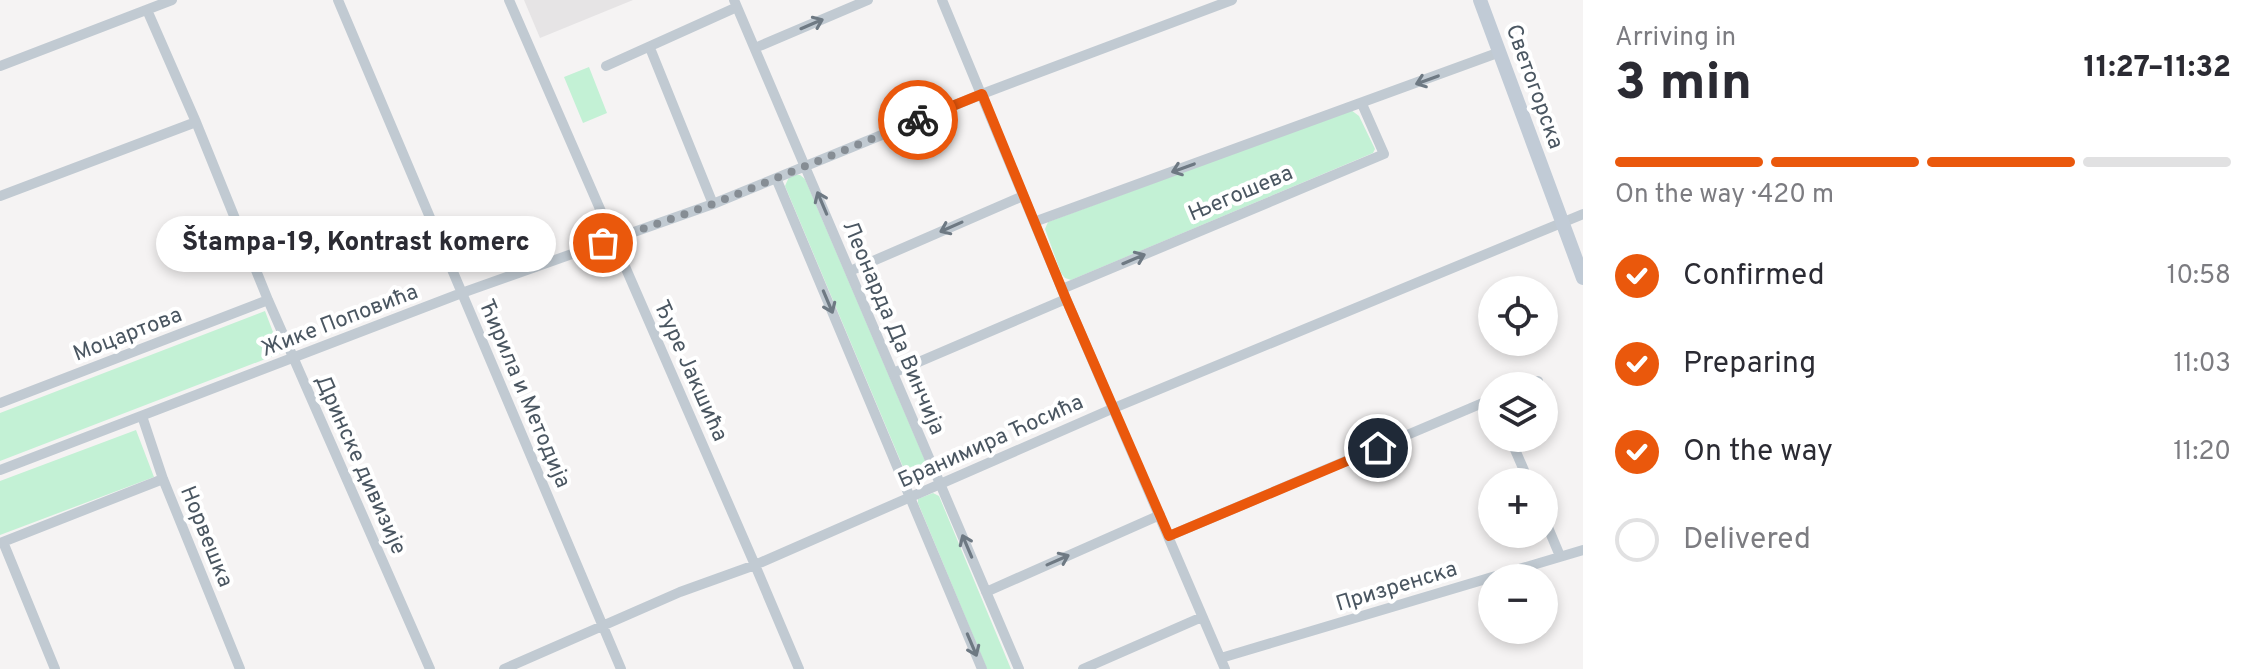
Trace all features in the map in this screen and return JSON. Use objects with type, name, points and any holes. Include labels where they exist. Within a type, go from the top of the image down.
[{"type":"street","points":[[0,66],[172,0]]},
{"type":"street","name":"Ћирила и Методија","points":[[338,0],[621,669]]},
{"type":"street","name":"Ђуре Јакшића","points":[[509,0],[799,669]]},
{"type":"street","points":[[755,48],[868,0]]},
{"type":"street","points":[[942,0],[1223,664]]},
{"type":"street","name":"Жике Поповића","points":[[0,470],[463,293],[713,204],[982,94],[1232,0]]},
{"type":"street","name":"Светогорска","points":[[1480,0],[1583,278]]},
{"type":"street","points":[[606,66],[650,48],[736,4]]},
{"type":"street","name":"Леонарда Да Винчија","points":[[736,4],[1019,669]]},
{"type":"street","name":"Дринске дивизије","points":[[147,10],[268,300],[430,669]]},
{"type":"street","points":[[650,48],[713,204]]},
{"type":"street","name":"Његошева","points":[[1034,222],[1500,52]]},
{"type":"street","name":"Његошева","points":[[1064,294],[1384,154],[1362,104]]},
{"type":"street","points":[[0,196],[196,122]]},
{"type":"street","points":[[776,178],[982,669]]},
{"type":"street","points":[[850,271],[1023,196]]},
{"type":"street","name":"Бранимира Ћосића","points":[[504,669],[680,592],[755,565],[1114,408],[1583,214]]},
{"type":"street","points":[[893,373],[1064,294]]},
{"type":"street","name":"Моцартова","points":[[0,403],[268,300]]},
{"type":"street","points":[[1169,536],[1478,405]]},
{"type":"street","name":"Норвешка","points":[[142,416],[163,479],[240,669]]},
{"type":"street","points":[[55,669],[1,542],[163,479]]},
{"type":"street","points":[[986,592],[1160,515]]},
{"type":"street","points":[[1557,548],[1560,556]]},
{"type":"street","name":"Призренска","points":[[1223,664],[1583,550]]},
{"type":"street","points":[[1083,669],[1202,617]]},
{"type":"shaded area","points":[[524,0],[633,0],[540,38]]},
{"type":"green space","points":[[589,67],[607,113],[583,123],[564,77]]},
{"type":"green space","points":[[1351,110],[1359,116],[1375,149],[1373,153],[1071,280],[1061,273],[1045,229],[1048,222]]},
{"type":"green space","points":[[794,175],[805,179],[927,465],[927,473],[920,479],[910,478],[906,474],[785,186],[789,177]]},
{"type":"green space","points":[[265,311],[281,353],[0,461],[0,413]]},
{"type":"green space","points":[[136,430],[154,477],[0,535],[0,481]]},
{"type":"green space","points":[[933,493],[939,496],[1011,669],[987,669],[918,503],[918,499]]},
{"type":"way so far","points":[[603,243],[713,204],[918,120]]},
{"type":"place","name":"Štampa-19, Kontrast komerc","points":[[603,243]]},
{"type":"route","points":[[918,120],[982,94],[1066,299],[1169,536],[1378,448]]}]
